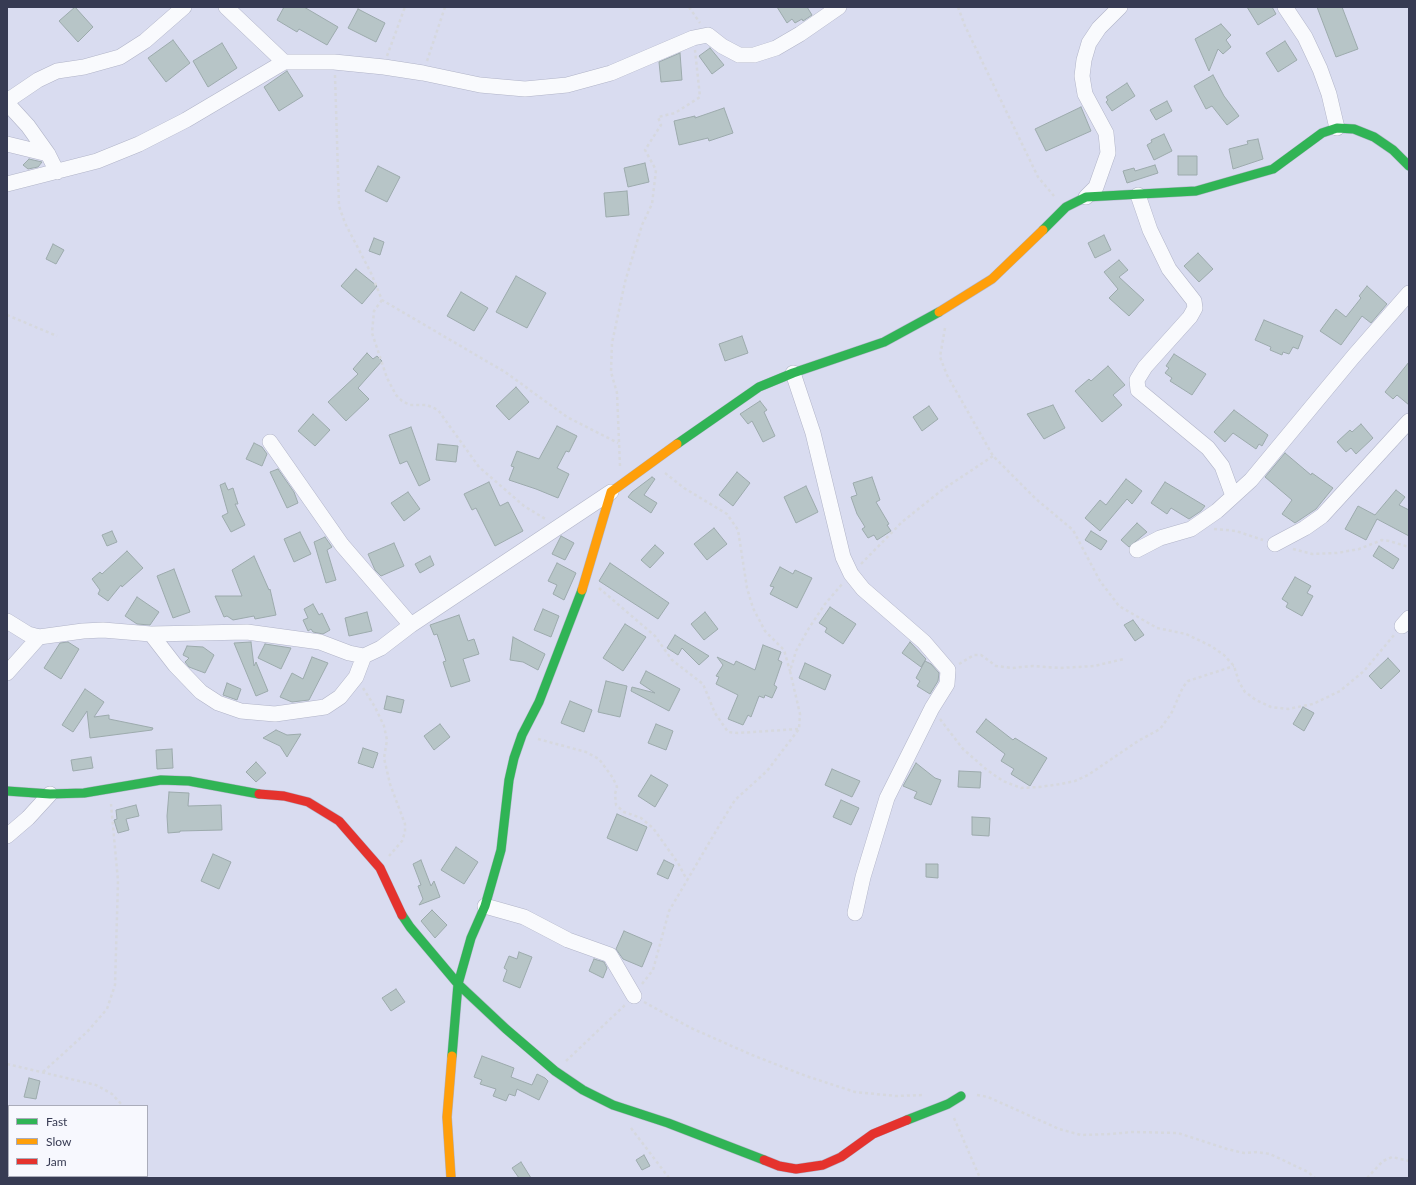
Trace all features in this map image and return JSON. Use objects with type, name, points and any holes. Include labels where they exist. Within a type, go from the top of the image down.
[{"type":"street","points":[[57,172],[48,154],[28,126],[7,102],[38,80],[57,71],[84,67],[120,57],[145,41],[184,7]]},
{"type":"street","points":[[226,7],[284,62]]},
{"type":"street","points":[[7,184],[97,161],[139,144],[186,120],[284,62],[334,62],[384,67],[423,73],[480,85],[525,89],[568,85],[610,73],[693,38],[708,35],[722,46],[739,55],[754,55],[776,48],[800,34],[839,7]]},
{"type":"street","points":[[7,621],[28,634],[39,637],[90,631],[151,634],[247,632],[320,642],[349,653],[364,656],[381,648],[514,556],[559,528],[759,387],[793,373],[884,342],[922,322],[992,279],[1066,207],[1086,197],[1096,187],[1108,153],[1106,134],[1086,94],[1082,76],[1084,60],[1089,43],[1099,28],[1120,7]]},
{"type":"street","points":[[1285,7],[1305,37],[1320,68],[1329,94],[1337,128]]},
{"type":"street","points":[[1086,197],[1196,191],[1272,169],[1294,155],[1322,133],[1337,128],[1354,129],[1374,137],[1393,150],[1409,166]]},
{"type":"street","points":[[7,144],[48,154]]},
{"type":"street","points":[[1138,195],[1150,230],[1169,269],[1194,301],[1195,308],[1190,317],[1145,367],[1137,380],[1138,390],[1208,448],[1222,466],[1232,496]]},
{"type":"street","points":[[1137,550],[1160,538],[1191,529],[1216,511],[1251,480],[1353,357],[1409,294]]},
{"type":"street","points":[[793,373],[813,433],[843,557],[851,574],[862,589],[924,642],[948,670],[947,684],[932,708],[887,798],[863,877],[855,913]]},
{"type":"street","points":[[1275,544],[1305,528],[1322,516],[1409,421]]},
{"type":"street","points":[[270,442],[342,545],[411,626]]},
{"type":"street","points":[[451,1178],[447,1117],[458,984],[472,938],[485,906],[501,850],[509,780],[514,758],[522,735],[540,702],[587,578],[611,492]]},
{"type":"street","points":[[151,634],[175,665],[201,692],[218,703],[241,711],[275,714],[325,707],[340,697],[356,677],[364,656]]},
{"type":"street","points":[[7,673],[39,637]]},
{"type":"street","points":[[7,791],[50,794],[84,793],[161,780],[189,781],[256,794],[284,796],[308,802],[322,808],[339,821],[380,868],[399,910],[410,927],[458,984],[506,1029],[556,1071],[583,1090],[613,1105],[696,1133],[757,1159],[779,1166],[796,1169],[823,1165],[841,1156],[873,1134],[948,1104],[961,1096]]},
{"type":"street","points":[[7,836],[28,818],[50,794]]},
{"type":"street","points":[[485,906],[524,917],[568,940],[610,955],[634,996]]},
{"type":"path","points":[[384,67],[405,7]]},
{"type":"path","points":[[423,73],[445,7]]},
{"type":"path","points":[[689,7],[708,35]]},
{"type":"path","points":[[958,7],[965,26],[1038,177],[1049,192],[1066,207]]},
{"type":"path","points":[[624,482],[619,458],[617,393],[611,372],[612,343],[624,282],[642,225],[652,204],[656,170],[645,150],[661,126],[658,117],[675,113],[700,97],[693,38]]},
{"type":"path","points":[[334,62],[339,206],[345,223],[371,273],[382,300],[506,372],[567,417],[618,442]]},
{"type":"path","points":[[382,300],[374,311],[372,333],[388,378],[396,395],[410,405],[427,405],[438,410],[479,467],[524,506],[559,528]]},
{"type":"path","points":[[7,315],[57,336]]},
{"type":"path","points":[[790,671],[796,651],[808,628],[825,604],[851,574],[902,522],[942,490],[993,456]]},
{"type":"path","points":[[556,1071],[634,996],[653,970],[669,911],[687,881],[736,800],[767,771],[798,729],[800,714],[784,650],[765,631],[753,608],[747,588],[738,530],[727,514],[667,476],[653,461]]},
{"type":"path","points":[[587,578],[655,636],[672,660],[703,684],[716,713],[728,732],[738,733],[798,729]]},
{"type":"path","points":[[948,670],[974,655],[981,656],[996,666],[1012,668],[1033,666],[1060,668],[1094,666],[1124,660]]},
{"type":"path","points":[[932,708],[963,749],[987,770],[1003,781],[1021,788],[1039,787],[1075,781],[1088,774],[1138,741],[1160,729],[1171,714],[1183,687],[1188,681],[1234,666]]},
{"type":"path","points":[[356,677],[375,707],[384,726],[387,740],[384,758],[390,784],[405,824],[402,841],[380,868]]},
{"type":"path","points":[[522,735],[586,752],[599,759],[614,778],[617,786],[615,794],[616,805],[624,812],[641,818],[653,828],[678,863],[687,881]]},
{"type":"path","points":[[43,1072],[87,1032],[107,1009],[115,985],[118,881],[110,789]]},
{"type":"path","points":[[7,1064],[96,1086],[112,1094],[122,1105]]},
{"type":"path","points":[[948,1104],[980,1178]]},
{"type":"path","points":[[630,1127],[670,1178]]},
{"type":"path","points":[[1368,1178],[1383,1161],[1392,1158],[1409,1161]]},
{"type":"building","points":[[75,7],[93,27],[78,42],[59,21]]},
{"type":"building","points":[[284,7],[304,7],[338,27],[327,45],[299,29],[297,32],[277,20]]},
{"type":"building","points":[[777,7],[807,7],[812,15],[803,21],[802,19],[795,23],[792,19],[787,23]]},
{"type":"building","points":[[1247,7],[1272,7],[1276,14],[1258,25]]},
{"type":"building","points":[[1317,7],[1342,7],[1358,49],[1336,57]]},
{"type":"building","points":[[358,9],[385,23],[376,42],[348,28]]},
{"type":"building","points":[[1221,24],[1231,35],[1226,40],[1231,47],[1223,54],[1218,49],[1209,71],[1195,39]]},
{"type":"building","points":[[173,40],[190,63],[166,82],[148,58]]},
{"type":"building","points":[[1285,41],[1297,60],[1278,72],[1266,53]]},
{"type":"building","points":[[222,43],[237,68],[208,87],[193,61]]},
{"type":"building","points":[[710,48],[724,65],[712,74],[699,56]]},
{"type":"building","points":[[680,53],[682,80],[661,82],[659,62]]},
{"type":"building","points":[[287,71],[303,96],[279,111],[264,87]]},
{"type":"building","points":[[1213,75],[1224,96],[1239,116],[1227,125],[1212,106],[1206,109],[1194,86]]},
{"type":"building","points":[[1127,83],[1135,96],[1112,111],[1106,102],[1108,100],[1106,97]]},
{"type":"building","points":[[1167,101],[1172,111],[1156,120],[1150,110]]},
{"type":"building","points":[[1081,107],[1091,131],[1046,151],[1035,129]]},
{"type":"building","points":[[724,108],[733,133],[709,141],[708,138],[679,145],[674,121],[695,116],[695,118]]},
{"type":"building","points":[[1164,134],[1172,151],[1154,160],[1147,145],[1152,142],[1151,140]]},
{"type":"building","points":[[1258,139],[1263,159],[1233,169],[1229,149],[1248,144],[1247,141]]},
{"type":"building","points":[[1178,156],[1197,156],[1197,175],[1178,175]]},
{"type":"building","points":[[29,159],[42,162],[38,167],[28,169],[23,165]]},
{"type":"building","points":[[645,163],[649,182],[628,187],[624,168]]},
{"type":"building","points":[[1155,165],[1158,173],[1127,183],[1123,171],[1134,168],[1135,171]]},
{"type":"building","points":[[378,166],[400,177],[387,202],[365,191]]},
{"type":"building","points":[[627,191],[629,215],[606,217],[604,193]]},
{"type":"building","points":[[1104,235],[1111,250],[1095,258],[1088,243]]},
{"type":"building","points":[[374,238],[384,242],[380,255],[369,251]]},
{"type":"building","points":[[53,244],[64,250],[56,264],[46,259]]},
{"type":"building","points":[[1198,253],[1213,269],[1199,282],[1184,266]]},
{"type":"building","points":[[1119,260],[1128,270],[1119,277],[1144,300],[1129,316],[1109,298],[1118,289],[1104,272]]},
{"type":"building","points":[[356,269],[377,286],[362,304],[341,286]]},
{"type":"building","points":[[516,276],[546,293],[527,328],[496,312]]},
{"type":"building","points":[[1367,286],[1387,304],[1371,323],[1362,316],[1341,345],[1320,331],[1336,309],[1346,317],[1361,298],[1359,296]]},
{"type":"building","points":[[461,292],[488,308],[474,331],[447,316]]},
{"type":"building","points":[[1264,320],[1303,336],[1298,349],[1293,347],[1289,354],[1283,352],[1282,355],[1270,350],[1271,347],[1255,340]]},
{"type":"building","points":[[742,336],[748,353],[725,361],[719,344]]},
{"type":"building","points":[[367,353],[373,359],[377,356],[382,361],[358,388],[369,399],[346,421],[328,402],[358,374],[353,369]]},
{"type":"building","points":[[1174,354],[1206,374],[1192,395],[1170,381],[1172,378],[1165,373],[1169,368],[1166,366]]},
{"type":"building","points":[[1409,362],[1409,405],[1397,395],[1393,399],[1385,392]]},
{"type":"building","points":[[1108,366],[1125,385],[1113,395],[1122,405],[1102,422],[1075,391],[1089,379],[1091,381]]},
{"type":"building","points":[[516,387],[529,402],[509,420],[496,406]]},
{"type":"building","points":[[760,401],[767,410],[764,412],[775,436],[763,442],[752,421],[748,424],[740,414]]},
{"type":"building","points":[[1053,405],[1065,428],[1044,439],[1027,414]]},
{"type":"building","points":[[929,406],[938,419],[922,431],[913,417]]},
{"type":"building","points":[[1234,410],[1268,435],[1262,446],[1259,444],[1256,449],[1233,433],[1225,442],[1214,432]]},
{"type":"building","points":[[313,414],[330,430],[315,446],[298,431]]},
{"type":"building","points":[[1361,424],[1373,438],[1356,454],[1351,448],[1346,452],[1337,442],[1350,430],[1352,432]]},
{"type":"building","points":[[557,426],[577,436],[569,452],[566,451],[557,468],[569,474],[558,498],[509,480],[514,467],[511,466],[517,451],[539,459]]},
{"type":"building","points":[[411,427],[430,480],[419,486],[407,461],[400,464],[389,435]]},
{"type":"building","points":[[254,443],[262,447],[267,454],[262,466],[246,459]]},
{"type":"building","points":[[438,444],[458,446],[456,462],[436,460]]},
{"type":"building","points":[[1285,453],[1311,475],[1312,473],[1333,488],[1316,509],[1295,523],[1282,514],[1292,500],[1265,477]]},
{"type":"building","points":[[278,469],[294,492],[298,503],[287,508],[270,472]]},
{"type":"building","points":[[737,472],[750,483],[733,506],[719,495]]},
{"type":"building","points":[[652,477],[655,479],[644,495],[657,503],[651,513],[628,497],[632,492]]},
{"type":"building","points":[[872,477],[880,500],[876,502],[889,524],[887,525],[891,531],[877,540],[874,535],[868,538],[862,529],[865,527],[857,514],[851,497],[857,495],[853,483]]},
{"type":"building","points":[[1126,479],[1142,491],[1132,504],[1127,499],[1100,531],[1085,518],[1100,500],[1106,505]]},
{"type":"building","points":[[489,482],[500,506],[508,502],[523,531],[495,546],[476,508],[472,510],[464,494]]},
{"type":"building","points":[[1165,482],[1205,506],[1201,511],[1189,519],[1171,508],[1167,514],[1151,503]]},
{"type":"building","points":[[225,483],[228,490],[233,488],[238,504],[235,504],[245,525],[231,532],[222,516],[228,513],[220,485]]},
{"type":"building","points":[[806,486],[818,512],[796,523],[784,497]]},
{"type":"building","points":[[1396,490],[1405,497],[1399,505],[1409,510],[1409,536],[1377,519],[1366,540],[1345,529],[1358,506],[1375,515]]},
{"type":"building","points":[[408,492],[420,509],[404,521],[391,503]]},
{"type":"building","points":[[1137,523],[1147,532],[1129,547],[1121,540]]},
{"type":"building","points":[[714,528],[727,544],[707,560],[694,544]]},
{"type":"building","points":[[112,531],[117,542],[107,546],[102,535]]},
{"type":"building","points":[[1091,531],[1107,541],[1101,550],[1085,540]]},
{"type":"building","points":[[300,532],[311,554],[294,562],[284,539]]},
{"type":"building","points":[[561,536],[574,543],[565,560],[552,554]]},
{"type":"building","points":[[325,537],[332,547],[327,550],[336,580],[326,583],[314,542]]},
{"type":"building","points":[[394,543],[404,566],[381,576],[375,570],[368,554]]},
{"type":"building","points":[[655,545],[664,553],[650,568],[641,560]]},
{"type":"building","points":[[1379,546],[1399,559],[1393,569],[1373,556]]},
{"type":"building","points":[[127,551],[143,568],[122,587],[121,585],[108,601],[98,594],[100,590],[92,579],[100,572],[102,574]]},
{"type":"building","points":[[254,556],[269,590],[270,589],[276,615],[255,619],[254,616],[233,620],[227,616],[224,617],[215,596],[242,596],[232,570]]},
{"type":"building","points":[[430,556],[434,565],[420,573],[415,564]]},
{"type":"building","points":[[557,563],[576,573],[564,600],[553,594],[557,585],[548,581]]},
{"type":"building","points":[[610,563],[669,603],[658,619],[599,581]]},
{"type":"building","points":[[780,567],[793,574],[795,570],[812,578],[797,608],[770,594],[774,587],[770,586]]},
{"type":"building","points":[[174,569],[190,612],[173,618],[157,576]]},
{"type":"building","points":[[1295,577],[1311,586],[1307,593],[1313,596],[1302,616],[1286,607],[1288,603],[1282,599]]},
{"type":"building","points":[[137,597],[159,612],[150,625],[137,624],[125,616]]},
{"type":"building","points":[[313,604],[319,615],[322,613],[330,630],[323,634],[313,632],[311,629],[308,631],[303,620],[308,618],[304,609]]},
{"type":"building","points":[[830,607],[856,624],[843,644],[825,632],[827,628],[819,623]]},
{"type":"building","points":[[543,609],[559,616],[551,637],[534,630]]},
{"type":"building","points":[[367,612],[372,631],[349,636],[345,618]]},
{"type":"building","points":[[705,612],[718,629],[704,640],[691,624]]},
{"type":"building","points":[[459,615],[468,641],[474,639],[479,654],[463,659],[470,681],[451,687],[443,662],[446,661],[437,634],[434,635],[430,625]]},
{"type":"building","points":[[1133,620],[1144,635],[1135,641],[1124,625]]},
{"type":"building","points":[[625,624],[646,637],[623,671],[603,658]]},
{"type":"building","points":[[675,635],[709,656],[699,665],[682,648],[678,655],[667,648]]},
{"type":"building","points":[[513,637],[545,654],[538,670],[523,662],[510,660]]},
{"type":"building","points":[[68,642],[79,649],[61,679],[44,668],[60,643]]},
{"type":"building","points":[[251,642],[254,666],[256,662],[268,691],[256,696],[234,643]]},
{"type":"building","points":[[910,642],[926,659],[921,667],[902,653]]},
{"type":"building","points":[[265,644],[291,648],[281,669],[258,658]]},
{"type":"building","points":[[763,645],[781,652],[778,660],[782,662],[774,685],[777,687],[772,698],[765,695],[764,698],[759,696],[751,717],[748,715],[743,725],[728,719],[738,695],[716,684],[719,677],[716,676],[723,665],[717,657],[734,665],[736,661],[755,670]]},
{"type":"building","points":[[187,646],[203,647],[214,655],[205,673],[189,667],[185,662],[189,658],[183,655]]},
{"type":"building","points":[[312,657],[328,663],[309,700],[292,702],[280,697],[292,673],[303,679]]},
{"type":"building","points":[[1388,658],[1400,671],[1381,689],[1369,676]]},
{"type":"building","points":[[925,661],[931,664],[939,673],[938,681],[930,694],[917,686],[920,681],[916,678]]},
{"type":"building","points":[[805,663],[831,675],[825,690],[799,678]]},
{"type":"building","points":[[646,671],[680,689],[669,711],[631,691],[632,687],[655,693],[640,683]]},
{"type":"building","points":[[606,681],[627,686],[620,717],[598,712]]},
{"type":"building","points":[[227,683],[241,689],[237,700],[223,695]]},
{"type":"building","points":[[85,689],[104,702],[94,717],[109,715],[109,719],[153,728],[152,730],[90,738],[87,711],[73,732],[62,725]]},
{"type":"building","points":[[387,696],[404,700],[401,713],[384,709]]},
{"type":"building","points":[[570,701],[592,710],[584,732],[561,723]]},
{"type":"building","points":[[1303,707],[1314,713],[1304,731],[1293,724]]},
{"type":"building","points":[[986,719],[1013,740],[1015,738],[1047,758],[1030,786],[1011,774],[1014,769],[1001,761],[1005,754],[976,732]]},
{"type":"building","points":[[440,724],[450,737],[434,750],[424,736]]},
{"type":"building","points":[[656,724],[673,731],[666,750],[648,743]]},
{"type":"building","points":[[276,730],[287,735],[301,734],[287,757],[280,746],[263,738]]},
{"type":"building","points":[[363,748],[378,753],[373,768],[358,763]]},
{"type":"building","points":[[172,749],[173,768],[157,769],[156,750]]},
{"type":"building","points":[[91,757],[93,768],[73,771],[71,760]]},
{"type":"building","points":[[256,762],[266,773],[256,782],[246,772]]},
{"type":"building","points":[[916,763],[935,778],[941,780],[931,805],[914,798],[917,792],[903,786]]},
{"type":"building","points":[[832,769],[860,781],[852,797],[825,785]]},
{"type":"building","points":[[959,771],[981,772],[980,788],[958,787]]},
{"type":"building","points":[[651,775],[668,785],[655,807],[638,796]]},
{"type":"building","points":[[169,792],[189,793],[188,806],[221,805],[222,830],[180,831],[168,833],[167,816]]},
{"type":"building","points":[[841,800],[859,808],[851,825],[833,817]]},
{"type":"building","points":[[136,805],[139,816],[126,819],[129,830],[118,833],[114,820],[117,819],[116,810]]},
{"type":"building","points":[[617,814],[647,827],[637,851],[607,838]]},
{"type":"building","points":[[972,817],[990,818],[989,836],[972,835]]},
{"type":"building","points":[[456,847],[478,862],[464,884],[441,870]]},
{"type":"building","points":[[213,854],[231,862],[219,889],[201,881]]},
{"type":"building","points":[[421,860],[431,886],[434,881],[440,897],[419,905],[423,899],[418,886],[421,885],[413,864]]},
{"type":"building","points":[[664,860],[674,865],[668,879],[657,874]]},
{"type":"building","points":[[926,864],[938,864],[938,878],[926,877]]},
{"type":"building","points":[[432,910],[447,925],[435,938],[421,921]]},
{"type":"building","points":[[624,931],[652,943],[642,967],[623,959],[616,949]]},
{"type":"building","points":[[519,952],[532,957],[520,988],[503,981],[507,970],[504,968],[509,956],[517,959]]},
{"type":"building","points":[[594,959],[604,962],[607,968],[603,978],[589,971]]},
{"type":"building","points":[[396,989],[405,1002],[391,1011],[382,998]]},
{"type":"building","points":[[482,1056],[514,1068],[511,1077],[532,1085],[537,1074],[545,1078],[548,1081],[539,1100],[517,1089],[515,1096],[509,1094],[506,1101],[493,1096],[496,1089],[480,1084],[482,1080],[474,1077]]},
{"type":"building","points":[[29,1078],[40,1081],[36,1099],[24,1097]]},
{"type":"building","points":[[644,1155],[650,1166],[642,1170],[636,1160]]},
{"type":"building","points":[[521,1162],[531,1178],[519,1178],[512,1168]]},
{"type":"traffic: fast","points":[[1043,230],[1066,207],[1086,197],[1196,191],[1273,169],[1322,133],[1337,128],[1354,129],[1374,137],[1393,150],[1409,166]]},
{"type":"traffic: fast","points":[[677,444],[759,387],[793,373],[884,342],[939,312]]},
{"type":"traffic: fast","points":[[452,1056],[458,984],[471,938],[485,906],[501,850],[509,780],[514,758],[522,735],[539,702],[582,590]]},
{"type":"traffic: fast","points":[[7,791],[50,794],[84,793],[161,780],[189,781],[259,794]]},
{"type":"traffic: fast","points":[[402,915],[410,927],[458,984],[506,1029],[555,1071],[583,1090],[613,1105],[668,1123],[764,1160]]},
{"type":"traffic: fast","points":[[907,1120],[948,1104],[961,1096]]},
{"type":"traffic: slow","points":[[939,312],[992,279],[1043,230]]},
{"type":"traffic: slow","points":[[582,590],[611,492],[677,444]]},
{"type":"traffic: slow","points":[[451,1178],[447,1117],[452,1056]]},
{"type":"traffic: jam","points":[[259,794],[284,796],[308,802],[339,821],[380,868],[402,915]]},
{"type":"traffic: jam","points":[[764,1160],[779,1166],[796,1169],[823,1165],[841,1157],[873,1134],[907,1120]]}]
